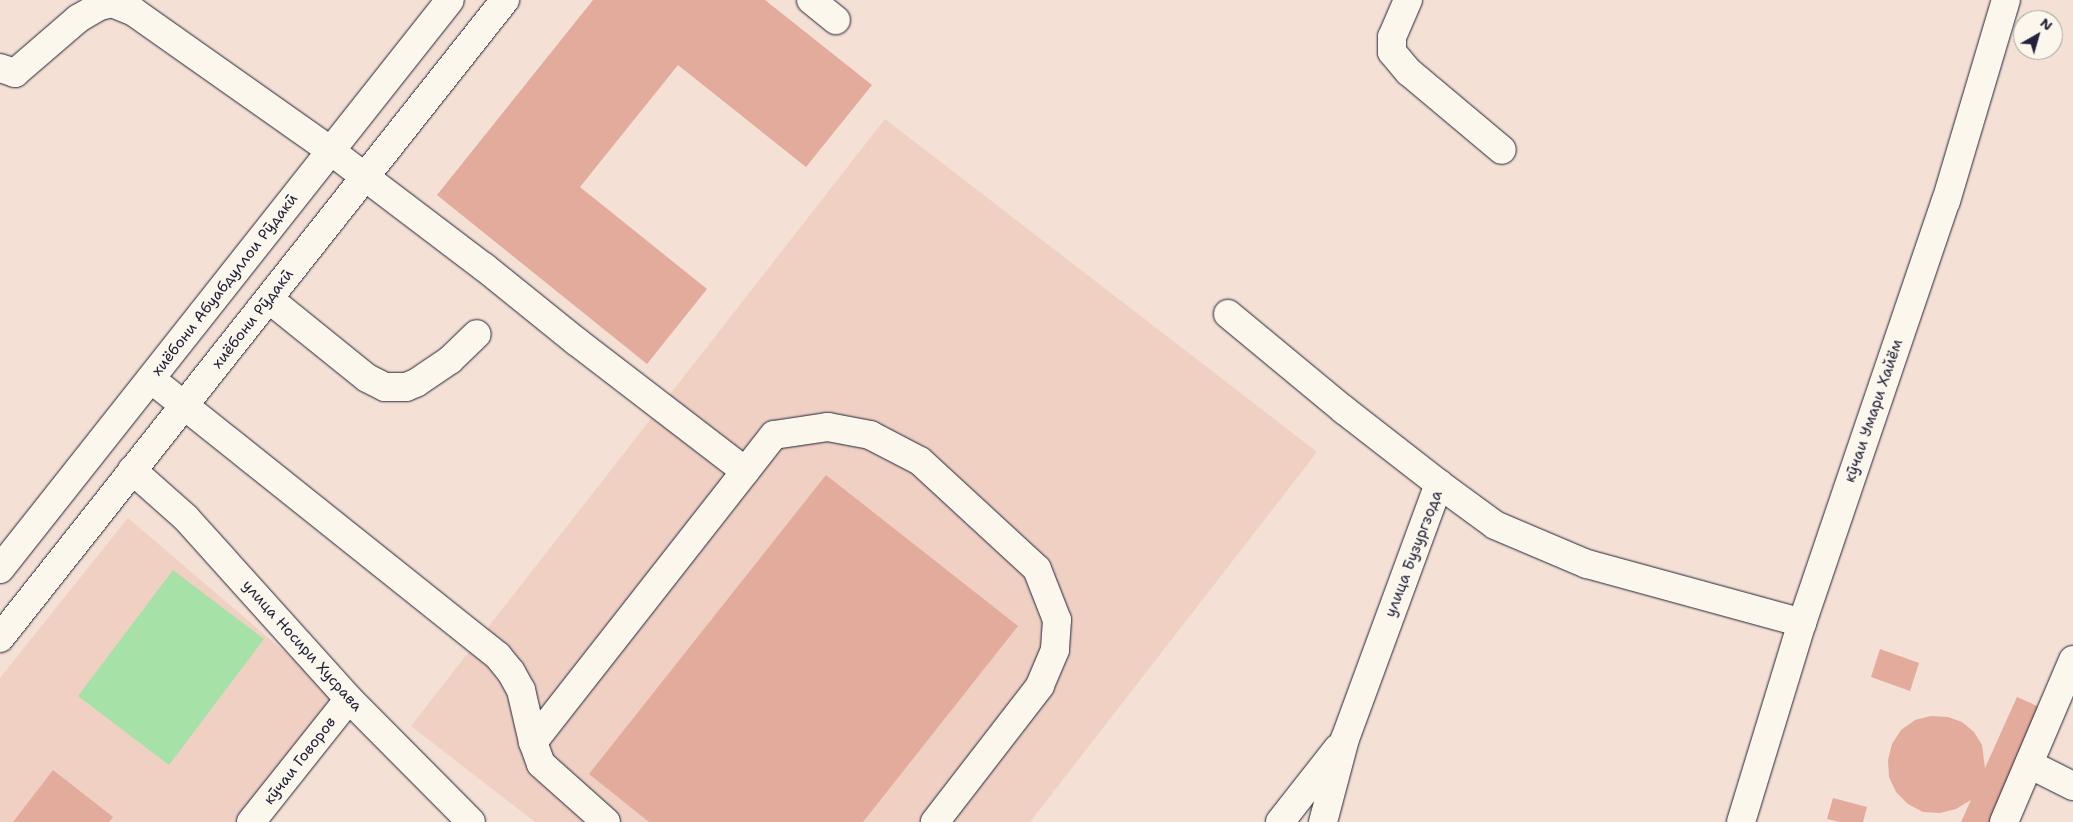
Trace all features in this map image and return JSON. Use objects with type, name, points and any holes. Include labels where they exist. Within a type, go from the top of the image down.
[{"type":"main road","name":"хиёбони Абуабдуллои Рӯдакӣ","points":[[0,569],[450,0]]},
{"type":"main road","name":"хиёбони Рӯдакӣ","points":[[0,638],[505,0]]},
{"type":"main road","points":[[811,0],[836,20]]},
{"type":"main road","points":[[1408,0],[1392,37],[1392,52],[1409,72],[1502,150]]},
{"type":"main road","name":"кӯчаи Умари Хайём","points":[[1741,822],[1802,622],[1946,201],[2006,0]]},
{"type":"main road","points":[[0,68],[15,73],[79,18],[100,6],[112,4],[134,12],[331,151],[484,267],[576,342],[745,471]]},
{"type":"main road","points":[[269,299],[367,378],[386,387],[406,386],[416,383],[450,360],[477,334]]},
{"type":"main road","points":[[1228,314],[1344,410],[1439,484]]},
{"type":"main road","points":[[151,379],[498,656],[511,672],[521,690],[533,742],[541,764],[606,822]]},
{"type":"main road","points":[[533,742],[774,435],[828,427],[870,435],[920,461],[1037,570],[1057,620],[1055,650],[1040,686],[935,822]]},
{"type":"main road","name":"улица Носири Хусрава","points":[[132,470],[186,518],[349,699],[471,822]]},
{"type":"main road","name":"улица Бузургзода","points":[[1324,822],[1345,740],[1439,484],[1495,525],[1588,564],[1802,622]]},
{"type":"main road","points":[[2004,822],[2073,660]]},
{"type":"main road","name":"кӯчаи Говоров","points":[[251,822],[349,699]]},
{"type":"main road","points":[[1280,822],[1345,740]]},
{"type":"main road","points":[[2030,764],[2073,786]]},
{"type":"shaded area","points":[[885,119],[1317,452],[1030,822],[535,822],[411,726]]},
{"type":"shaded area","points":[[128,518],[336,696],[240,822],[0,822],[0,678]]},
{"type":"green space","points":[[173,570],[264,639],[169,765],[78,696]]},
{"type":"building","points":[[593,0],[765,0],[872,85],[806,167],[678,65],[580,187],[707,289],[647,364],[437,195]]},
{"type":"building","points":[[826,475],[1018,626],[863,822],[649,822],[589,774]]},
{"type":"building","points":[[1880,649],[1919,663],[1910,691],[1871,677]]},
{"type":"building","points":[[2017,697],[2046,710],[1995,822],[1961,822],[1971,800],[1956,809],[1940,813],[1923,812],[1908,804],[1896,792],[1889,777],[1888,760],[1892,744],[1901,730],[1915,720],[1931,716],[1948,717],[1962,722],[1974,732],[1982,745],[1985,768]]},
{"type":"building","points":[[53,770],[113,817],[109,822],[13,822]]},
{"type":"building","points":[[1833,798],[1867,807],[1863,822],[1840,822],[1827,819]]}]
